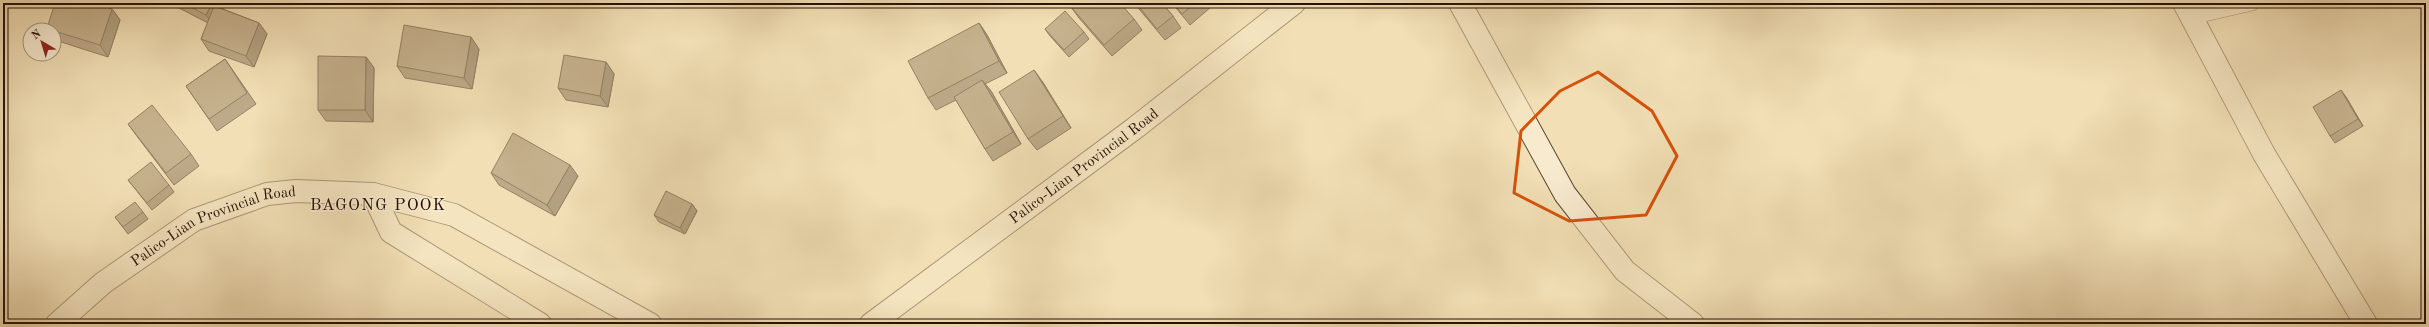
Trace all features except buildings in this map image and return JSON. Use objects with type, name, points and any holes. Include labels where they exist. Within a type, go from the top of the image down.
[{"type":"street","name":"Palico-Lian Provincial Road","points":[[871,324],[1136,128],[1294,3]]},
{"type":"street","points":[[1460,3],[1564,194],[1625,271],[1694,324]]},
{"type":"street","points":[[2188,10],[2264,154],[2366,324]]},
{"type":"street","name":"Palico-Lian Provincial Road","points":[[57,324],[103,283],[194,220],[267,194],[296,191],[373,194],[454,215],[650,324]]},
{"type":"street","points":[[373,194],[391,232],[540,324]]},
{"type":"lane","points":[[2188,10],[2252,3]]},
{"type":"highlighted area","points":[[1598,72],[1652,111],[1677,156],[1646,215],[1569,221],[1514,193],[1521,131],[1560,91]]},
{"type":"district","name":"BAGONG POOK","points":[[378,204]]}]
